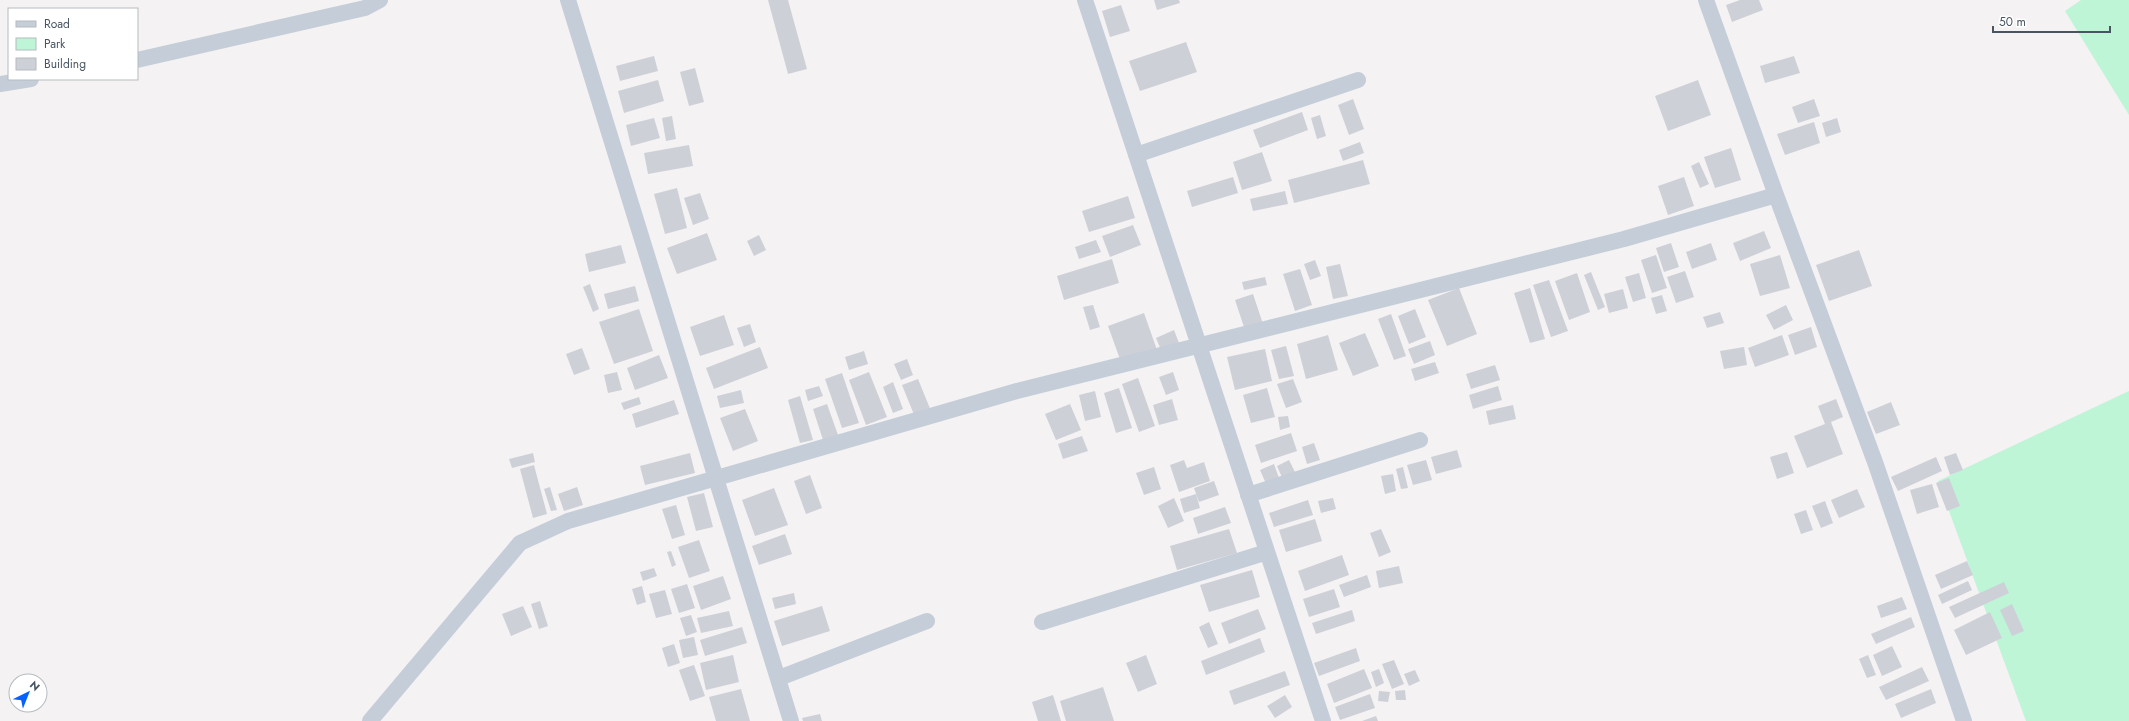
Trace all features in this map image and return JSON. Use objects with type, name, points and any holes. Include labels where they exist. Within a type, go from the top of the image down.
[{"type":"street","points":[[138,60],[365,8],[380,0]]},
{"type":"street","points":[[568,0],[779,678],[791,721]]},
{"type":"street","points":[[1085,0],[1323,721]]},
{"type":"street","points":[[1706,0],[1776,195],[1875,462],[1964,721]]},
{"type":"street","points":[[0,84],[25,80]]},
{"type":"street","points":[[1136,155],[1358,80]]},
{"type":"street","points":[[370,721],[520,543],[568,520],[1017,391],[1624,239],[1776,195]]},
{"type":"street","points":[[1248,495],[1420,440]]},
{"type":"street","points":[[1042,622],[1268,552]]},
{"type":"street","points":[[779,678],[927,621]]},
{"type":"green space","points":[[2081,0],[2129,0],[2129,115],[2065,11]]},
{"type":"green space","points":[[2129,391],[2129,721],[2026,721],[1938,481]]},
{"type":"building","points":[[768,0],[788,0],[807,69],[788,74]]},
{"type":"building","points":[[1154,0],[1179,0],[1180,3],[1157,10]]},
{"type":"building","points":[[1740,0],[1759,0],[1763,10],[1732,22],[1726,5]]},
{"type":"building","points":[[1121,5],[1130,31],[1110,37],[1102,11]]},
{"type":"building","points":[[1186,42],[1197,72],[1140,91],[1129,61]]},
{"type":"building","points":[[654,56],[658,71],[620,81],[616,66]]},
{"type":"building","points":[[1794,56],[1800,73],[1765,83],[1760,66]]},
{"type":"building","points":[[695,68],[704,102],[689,106],[680,72]]},
{"type":"building","points":[[658,80],[664,101],[624,113],[618,91]]},
{"type":"building","points":[[1698,80],[1711,115],[1668,131],[1655,96]]},
{"type":"building","points":[[1353,99],[1364,129],[1349,135],[1338,105]]},
{"type":"building","points":[[1814,99],[1820,116],[1798,123],[1792,107]]},
{"type":"building","points":[[1302,112],[1308,130],[1260,148],[1253,130]]},
{"type":"building","points":[[1320,115],[1326,136],[1317,139],[1311,118]]},
{"type":"building","points":[[672,116],[676,139],[666,141],[662,118]]},
{"type":"building","points":[[654,118],[660,138],[631,146],[626,125]]},
{"type":"building","points":[[1837,118],[1841,132],[1826,137],[1822,123]]},
{"type":"building","points":[[1814,122],[1820,143],[1785,155],[1777,134]]},
{"type":"building","points":[[1360,142],[1364,153],[1343,161],[1339,150]]},
{"type":"building","points":[[689,145],[693,166],[648,174],[644,153]]},
{"type":"building","points":[[1731,148],[1741,180],[1715,188],[1704,157]]},
{"type":"building","points":[[1262,152],[1272,181],[1242,190],[1233,162]]},
{"type":"building","points":[[1363,160],[1370,184],[1294,203],[1288,180]]},
{"type":"building","points":[[1699,162],[1709,184],[1700,188],[1691,166]]},
{"type":"building","points":[[1233,177],[1238,193],[1192,207],[1187,191]]},
{"type":"building","points":[[1684,177],[1694,206],[1668,215],[1658,186]]},
{"type":"building","points":[[677,188],[687,228],[665,234],[654,194]]},
{"type":"building","points":[[1285,191],[1288,204],[1253,211],[1250,199]]},
{"type":"building","points":[[700,193],[709,219],[693,225],[684,198]]},
{"type":"building","points":[[1128,196],[1135,218],[1089,232],[1082,211]]},
{"type":"building","points":[[1133,225],[1141,245],[1110,257],[1102,236]]},
{"type":"building","points":[[1764,231],[1771,248],[1740,261],[1733,243]]},
{"type":"building","points":[[707,233],[717,260],[677,274],[667,248]]},
{"type":"building","points":[[759,235],[766,250],[754,256],[747,241]]},
{"type":"building","points":[[1096,240],[1101,252],[1079,259],[1075,247]]},
{"type":"building","points":[[1671,243],[1679,267],[1664,272],[1656,248]]},
{"type":"building","points":[[1711,243],[1717,260],[1692,269],[1686,252]]},
{"type":"building","points":[[621,245],[626,263],[589,272],[585,254]]},
{"type":"building","points":[[1859,250],[1872,286],[1829,301],[1816,265]]},
{"type":"building","points":[[1656,255],[1667,288],[1652,293],[1641,260]]},
{"type":"building","points":[[1780,255],[1790,288],[1760,296],[1750,264]]},
{"type":"building","points":[[1112,259],[1119,283],[1064,300],[1057,276]]},
{"type":"building","points":[[1315,260],[1321,276],[1310,280],[1304,264]]},
{"type":"building","points":[[1340,264],[1348,296],[1333,299],[1326,267]]},
{"type":"building","points":[[1300,269],[1312,305],[1295,311],[1283,274]]},
{"type":"building","points":[[1685,271],[1694,297],[1676,303],[1667,277]]},
{"type":"building","points":[[1591,272],[1605,307],[1598,310],[1584,275]]},
{"type":"building","points":[[1577,273],[1590,312],[1569,320],[1555,281]]},
{"type":"building","points":[[1639,273],[1646,298],[1633,302],[1625,277]]},
{"type":"building","points":[[1265,277],[1267,285],[1244,290],[1242,282]]},
{"type":"building","points":[[1549,280],[1568,331],[1551,337],[1533,285]]},
{"type":"building","points":[[590,284],[599,309],[593,312],[583,287]]},
{"type":"building","points":[[635,286],[639,301],[608,309],[604,294]]},
{"type":"building","points":[[1459,288],[1477,334],[1447,346],[1428,300]]},
{"type":"building","points":[[1530,288],[1545,339],[1530,343],[1514,293]]},
{"type":"building","points":[[1623,289],[1628,308],[1609,313],[1604,294]]},
{"type":"building","points":[[1253,294],[1263,324],[1245,330],[1235,300]]},
{"type":"building","points":[[1662,295],[1667,311],[1656,314],[1651,298]]},
{"type":"building","points":[[1093,305],[1100,327],[1090,330],[1083,307]]},
{"type":"building","points":[[1786,305],[1793,320],[1774,330],[1766,315]]},
{"type":"building","points":[[639,309],[653,351],[614,364],[599,322]]},
{"type":"building","points":[[1415,309],[1426,337],[1409,344],[1398,316]]},
{"type":"building","points":[[1720,312],[1724,323],[1707,328],[1703,317]]},
{"type":"building","points":[[1144,313],[1157,350],[1121,362],[1108,326]]},
{"type":"building","points":[[1391,314],[1406,356],[1394,360],[1378,319]]},
{"type":"building","points":[[724,315],[734,345],[700,356],[690,327]]},
{"type":"building","points":[[750,324],[756,342],[744,347],[737,328]]},
{"type":"building","points":[[1811,327],[1817,347],[1795,355],[1788,335]]},
{"type":"building","points":[[1174,330],[1179,343],[1161,350],[1156,338]]},
{"type":"building","points":[[1365,333],[1379,366],[1353,376],[1339,343]]},
{"type":"building","points":[[1328,335],[1338,370],[1306,379],[1297,344]]},
{"type":"building","points":[[1782,335],[1789,355],[1755,367],[1748,348]]},
{"type":"building","points":[[1430,341],[1435,355],[1414,364],[1408,349]]},
{"type":"building","points":[[1286,346],[1294,376],[1279,379],[1271,350]]},
{"type":"building","points":[[760,347],[768,368],[714,389],[706,368]]},
{"type":"building","points":[[1744,347],[1747,365],[1724,369],[1720,351]]},
{"type":"building","points":[[582,348],[590,369],[574,375],[566,354]]},
{"type":"building","points":[[1265,349],[1272,381],[1235,390],[1227,357]]},
{"type":"building","points":[[864,351],[868,364],[849,370],[845,357]]},
{"type":"building","points":[[659,355],[668,378],[635,390],[627,368]]},
{"type":"building","points":[[907,359],[913,375],[901,380],[894,364]]},
{"type":"building","points":[[1435,362],[1439,373],[1415,381],[1411,369]]},
{"type":"building","points":[[1495,365],[1500,380],[1471,389],[1466,374]]},
{"type":"building","points":[[617,372],[622,390],[608,393],[604,375]]},
{"type":"building","points":[[869,372],[887,417],[866,425],[849,380]]},
{"type":"building","points":[[1173,372],[1179,390],[1166,395],[1159,377]]},
{"type":"building","points":[[842,373],[859,423],[842,428],[825,379]]},
{"type":"building","points":[[1138,378],[1155,426],[1139,432],[1122,384]]},
{"type":"building","points":[[918,379],[931,411],[915,417],[902,385]]},
{"type":"building","points":[[1293,379],[1302,402],[1286,408],[1277,384]]},
{"type":"building","points":[[893,382],[903,409],[893,413],[883,387]]},
{"type":"building","points":[[819,386],[823,396],[808,401],[805,390]]},
{"type":"building","points":[[1498,386],[1502,400],[1473,409],[1469,395]]},
{"type":"building","points":[[1119,388],[1132,428],[1116,433],[1104,393]]},
{"type":"building","points":[[1267,388],[1275,417],[1251,423],[1243,395]]},
{"type":"building","points":[[741,390],[744,403],[720,408],[717,396]]},
{"type":"building","points":[[1095,391],[1101,417],[1085,421],[1079,395]]},
{"type":"building","points":[[800,396],[813,440],[800,443],[788,400]]},
{"type":"building","points":[[639,397],[641,404],[624,410],[621,403]]},
{"type":"building","points":[[1172,399],[1178,420],[1159,425],[1153,405]]},
{"type":"building","points":[[1836,399],[1843,417],[1831,422],[1843,454],[1807,468],[1794,436],[1825,424],[1818,406]]},
{"type":"building","points":[[674,400],[679,414],[636,428],[632,414]]},
{"type":"building","points":[[1891,402],[1900,425],[1876,434],[1867,412]]},
{"type":"building","points":[[827,404],[838,435],[823,440],[813,409]]},
{"type":"building","points":[[1070,404],[1081,430],[1056,440],[1045,414]]},
{"type":"building","points":[[1513,405],[1516,419],[1489,425],[1486,411]]},
{"type":"building","points":[[745,409],[758,441],[733,451],[720,418]]},
{"type":"building","points":[[1288,416],[1290,427],[1280,430],[1278,417]]},
{"type":"building","points":[[1291,433],[1297,451],[1261,463],[1255,445]]},
{"type":"building","points":[[1082,436],[1088,451],[1063,459],[1058,444]]},
{"type":"building","points":[[1314,443],[1320,460],[1307,464],[1302,447]]},
{"type":"building","points":[[1457,450],[1462,467],[1436,474],[1431,457]]},
{"type":"building","points":[[1787,452],[1794,473],[1777,479],[1770,457]]},
{"type":"building","points":[[533,453],[535,462],[512,468],[509,459]]},
{"type":"building","points":[[690,453],[695,473],[645,485],[640,466]]},
{"type":"building","points":[[1956,453],[1963,470],[1950,475],[1944,457]]},
{"type":"building","points":[[1936,457],[1942,471],[1898,491],[1891,477]]},
{"type":"building","points":[[1184,460],[1187,468],[1204,462],[1210,481],[1179,492],[1170,465]]},
{"type":"building","points":[[1289,460],[1297,476],[1284,482],[1277,466]]},
{"type":"building","points":[[1426,460],[1432,480],[1413,485],[1407,465]]},
{"type":"building","points":[[1274,464],[1280,481],[1267,486],[1260,470]]},
{"type":"building","points":[[534,465],[547,514],[533,518],[520,469]]},
{"type":"building","points":[[1154,467],[1161,489],[1144,495],[1136,473]]},
{"type":"building","points":[[1403,467],[1408,488],[1401,489],[1396,469]]},
{"type":"building","points":[[1393,474],[1396,491],[1385,494],[1381,476]]},
{"type":"building","points":[[810,475],[822,508],[806,514],[794,481]]},
{"type":"building","points":[[1949,478],[1960,506],[1947,511],[1936,483]]},
{"type":"building","points":[[1214,481],[1219,495],[1199,502],[1194,488]]},
{"type":"building","points":[[1932,484],[1939,507],[1917,514],[1910,490]]},
{"type":"building","points":[[550,487],[557,510],[551,511],[544,489]]},
{"type":"building","points":[[577,487],[583,505],[564,511],[558,494]]},
{"type":"building","points":[[774,488],[788,525],[755,536],[742,500]]},
{"type":"building","points":[[1857,489],[1865,507],[1839,518],[1831,500]]},
{"type":"building","points":[[704,493],[713,527],[696,531],[687,497]]},
{"type":"building","points":[[1196,494],[1200,508],[1184,513],[1180,499]]},
{"type":"building","points":[[1174,498],[1184,521],[1168,528],[1158,506]]},
{"type":"building","points":[[1333,498],[1336,509],[1321,513],[1318,501]]},
{"type":"building","points":[[1308,500],[1313,515],[1274,527],[1269,513]]},
{"type":"building","points":[[1825,501],[1833,523],[1821,528],[1812,506]]},
{"type":"building","points":[[676,505],[685,535],[672,539],[662,509]]},
{"type":"building","points":[[1225,507],[1231,523],[1198,534],[1193,518]]},
{"type":"building","points":[[1806,510],[1813,530],[1801,534],[1794,514]]},
{"type":"building","points":[[1315,519],[1322,541],[1286,552],[1279,530]]},
{"type":"building","points":[[1229,529],[1237,553],[1177,570],[1170,546]]},
{"type":"building","points":[[1381,529],[1391,552],[1379,557],[1370,533]]},
{"type":"building","points":[[785,534],[792,554],[759,565],[752,546]]},
{"type":"building","points":[[699,540],[710,571],[689,578],[678,547]]},
{"type":"building","points":[[671,551],[676,565],[672,567],[667,552]]},
{"type":"building","points":[[1342,555],[1349,575],[1305,591],[1298,571]]},
{"type":"building","points":[[1967,561],[1973,575],[1941,589],[1935,575]]},
{"type":"building","points":[[1399,566],[1403,583],[1379,588],[1376,571]]},
{"type":"building","points":[[654,568],[657,576],[643,581],[640,572]]},
{"type":"building","points":[[1252,570],[1260,597],[1209,612],[1200,585]]},
{"type":"building","points":[[1367,575],[1371,587],[1344,597],[1339,585]]},
{"type":"building","points":[[723,576],[731,599],[701,610],[693,586]]},
{"type":"building","points":[[1968,581],[1972,590],[1942,604],[1938,595]]},
{"type":"building","points":[[2004,582],[2009,593],[1955,618],[1949,607]]},
{"type":"building","points":[[687,584],[695,608],[679,613],[671,589]]},
{"type":"building","points":[[642,586],[646,602],[637,605],[632,589]]},
{"type":"building","points":[[1334,589],[1340,607],[1309,617],[1303,599]]},
{"type":"building","points":[[665,590],[672,614],[656,618],[649,594]]},
{"type":"building","points":[[794,593],[796,604],[775,609],[772,598]]},
{"type":"building","points":[[1902,597],[1907,609],[1881,618],[1877,606]]},
{"type":"building","points":[[540,601],[548,626],[539,629],[531,604]]},
{"type":"building","points":[[2012,604],[2024,631],[2012,636],[2000,610]]},
{"type":"building","points":[[523,606],[532,627],[511,636],[502,614]]},
{"type":"building","points":[[822,606],[830,631],[782,646],[774,621]]},
{"type":"building","points":[[1258,609],[1266,629],[1229,644],[1221,623]]},
{"type":"building","points":[[1352,610],[1355,621],[1316,634],[1312,623]]},
{"type":"building","points":[[729,611],[733,626],[701,633],[697,618]]},
{"type":"building","points":[[1990,612],[2002,638],[1966,655],[1954,630]]},
{"type":"building","points":[[691,615],[697,632],[686,636],[680,618]]},
{"type":"building","points":[[1911,617],[1915,627],[1876,644],[1871,634]]},
{"type":"building","points":[[1209,622],[1218,644],[1208,648],[1199,627]]},
{"type":"building","points":[[742,627],[747,643],[705,656],[700,640]]},
{"type":"building","points":[[694,637],[698,655],[683,658],[679,640]]},
{"type":"building","points":[[1260,638],[1265,652],[1206,675],[1201,661]]},
{"type":"building","points":[[674,644],[680,663],[668,667],[662,648]]},
{"type":"building","points":[[1892,646],[1902,667],[1882,676],[1873,655]]},
{"type":"building","points":[[1356,648],[1360,661],[1319,676],[1314,663]]},
{"type":"building","points":[[733,655],[739,682],[706,690],[700,663]]},
{"type":"building","points":[[1146,655],[1157,684],[1138,692],[1126,663]]},
{"type":"building","points":[[1868,655],[1876,675],[1867,678],[1859,659]]},
{"type":"building","points":[[1394,660],[1404,684],[1392,689],[1382,664]]},
{"type":"building","points":[[694,665],[705,696],[690,701],[679,670]]},
{"type":"building","points":[[1922,667],[1929,681],[1886,700],[1879,687]]},
{"type":"building","points":[[1364,669],[1372,688],[1334,703],[1327,684]]},
{"type":"building","points":[[1379,669],[1384,683],[1376,687],[1371,672]]},
{"type":"building","points":[[1415,670],[1420,681],[1409,686],[1404,674]]},
{"type":"building","points":[[1285,671],[1290,685],[1234,705],[1229,691]]},
{"type":"building","points":[[1103,687],[1114,721],[1066,721],[1060,701]]},
{"type":"building","points":[[741,689],[750,721],[716,721],[709,697]]},
{"type":"building","points":[[1931,689],[1936,703],[1901,718],[1895,704]]},
{"type":"building","points":[[1405,690],[1406,700],[1396,700],[1395,691]]},
{"type":"building","points":[[1379,691],[1390,692],[1388,702],[1378,701]]},
{"type":"building","points":[[1370,694],[1375,708],[1340,720],[1335,707]]},
{"type":"building","points":[[1053,695],[1061,721],[1038,721],[1032,702]]},
{"type":"building","points":[[1285,695],[1292,707],[1275,718],[1267,706]]},
{"type":"building","points":[[820,714],[822,721],[803,721],[802,718]]},
{"type":"building","points":[[1376,716],[1378,721],[1362,721]]}]
